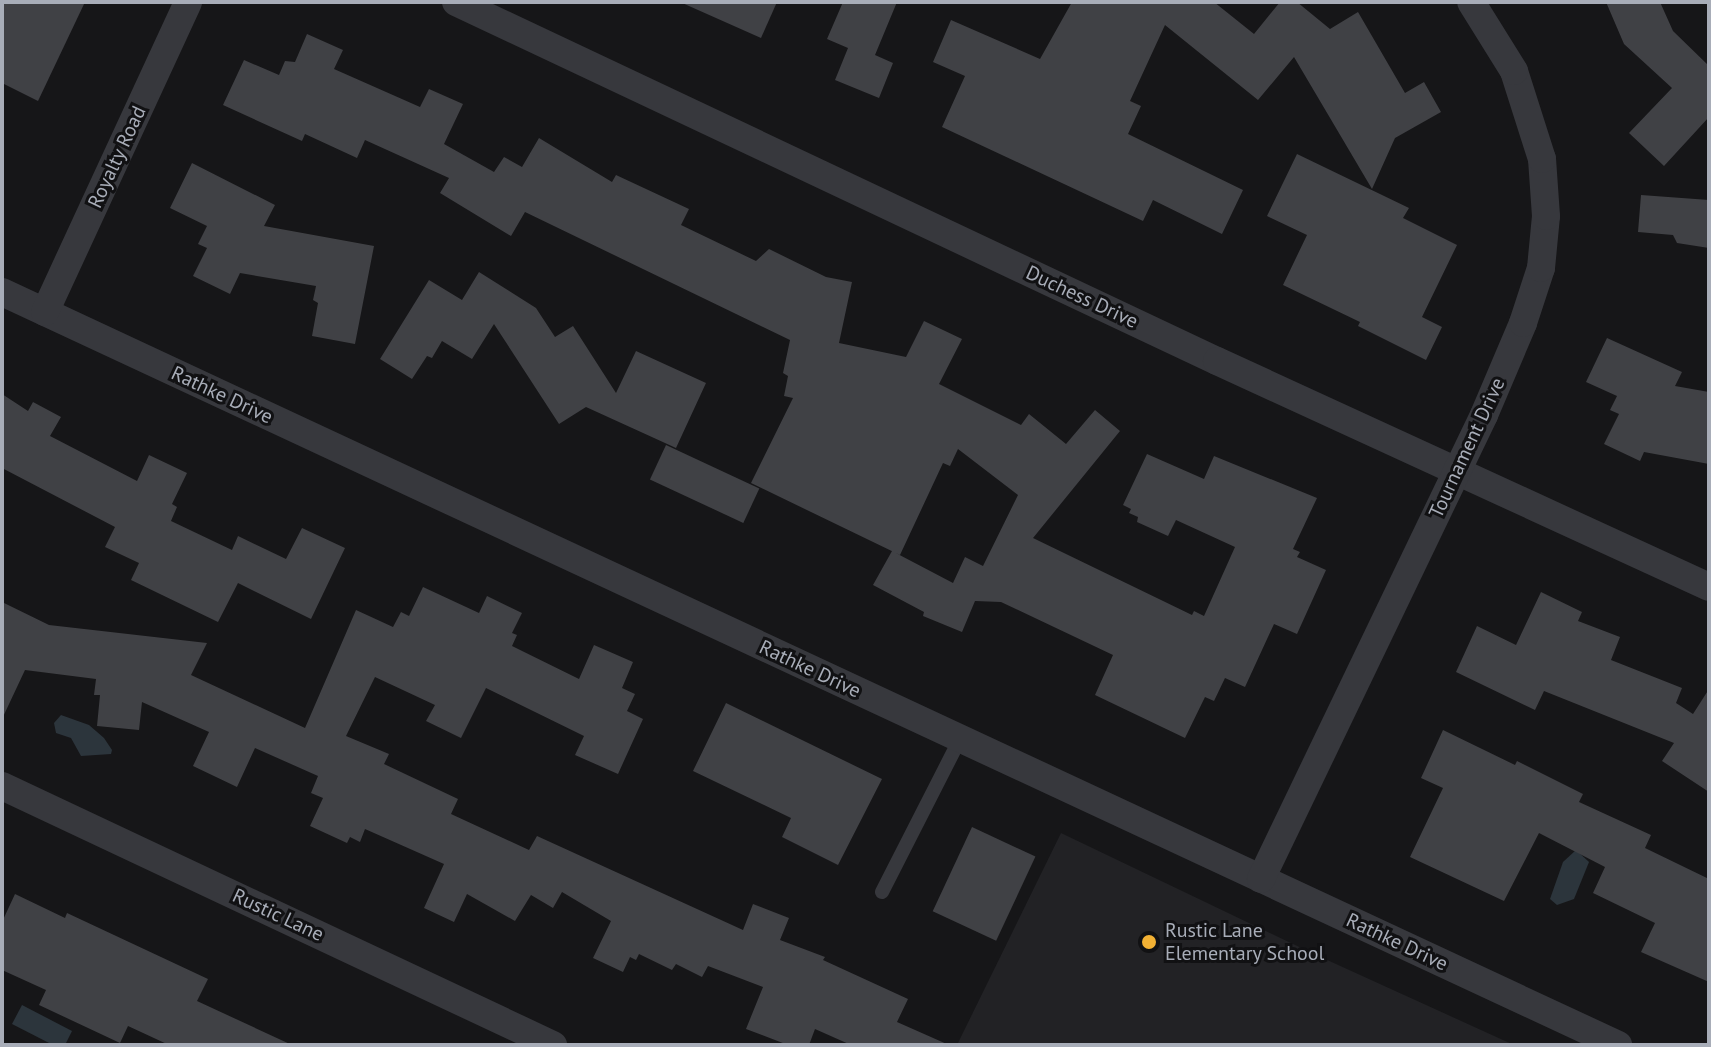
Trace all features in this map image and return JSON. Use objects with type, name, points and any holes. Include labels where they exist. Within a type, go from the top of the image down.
[{"type":"street","name":"Royalty Road","points":[[45,312],[188,2]]},
{"type":"street","name":"Duchess Drive","points":[[456,2],[1456,472],[1709,587]]},
{"type":"street","name":"Tournament Drive","points":[[1261,879],[1456,472],[1523,323],[1541,268],[1546,216],[1542,159],[1514,71],[1471,2]]},
{"type":"street","name":"Rathke Drive","points":[[2,292],[1618,1045]]},
{"type":"street","name":"Rustic Lane","points":[[2,786],[553,1045]]},
{"type":"lane","points":[[882,892],[960,739]]},
{"type":"shaded area","points":[[61,715],[89,725],[104,738],[112,750],[111,754],[81,756],[71,738],[56,733],[54,723]]},
{"type":"shaded area","name":"Rustic Lane Elementary School","points":[[1061,833],[1314,954],[1514,1045],[957,1045]]},
{"type":"shaded area","points":[[1576,850],[1589,862],[1574,899],[1557,905],[1550,899],[1563,862]]},
{"type":"shaded area","points":[[22,1005],[72,1031],[65,1045],[53,1045],[12,1024]]},
{"type":"building","points":[[2,2],[85,2],[38,101],[2,83]]},
{"type":"building","points":[[680,2],[777,2],[761,38]]},
{"type":"building","points":[[843,2],[897,2],[875,55],[893,63],[879,98],[835,80],[848,48],[827,39]]},
{"type":"building","points":[[1072,2],[1214,2],[1254,34],[1280,2],[1297,2],[1330,29],[1358,12],[1405,93],[1424,82],[1441,112],[1395,138],[1372,189],[1294,57],[1258,100],[1165,25],[1130,101],[1141,106],[1128,134],[1243,190],[1222,234],[1153,200],[1143,221],[942,127],[965,76],[933,62],[951,20],[1040,59]]},
{"type":"building","points":[[1606,2],[1660,2],[1673,31],[1709,66],[1709,117],[1664,166],[1629,133],[1672,88],[1624,44]]},
{"type":"building","points":[[307,34],[343,50],[334,69],[420,107],[429,89],[463,104],[444,144],[494,172],[504,157],[522,167],[539,138],[612,182],[616,175],[689,209],[681,225],[756,261],[769,249],[826,277],[852,282],[839,343],[906,357],[924,321],[962,339],[939,384],[1021,425],[1029,414],[1066,444],[1095,410],[1120,431],[1033,538],[1192,615],[1194,611],[1204,616],[1235,547],[1176,520],[1168,536],[1137,522],[1138,517],[1129,513],[1131,509],[1123,505],[1147,454],[1204,479],[1214,456],[1317,498],[1293,549],[1300,552],[1297,557],[1326,570],[1297,634],[1274,624],[1245,687],[1225,678],[1214,701],[1205,697],[1185,738],[1095,695],[1113,655],[1001,602],[975,601],[962,632],[923,616],[924,612],[873,585],[892,551],[751,483],[793,398],[784,396],[788,376],[783,373],[790,340],[525,212],[511,236],[440,193],[449,178],[365,140],[357,158],[305,134],[302,141],[223,105],[244,60],[279,75],[285,61],[295,62]],"holes":[[[958,449],[1018,495],[983,566],[965,557],[953,583],[895,553],[900,555],[943,463],[950,466]]]},
{"type":"building","points":[[1297,154],[1409,208],[1403,218],[1457,245],[1422,317],[1442,327],[1426,360],[1358,326],[1360,322],[1283,285],[1307,235],[1267,216]]},
{"type":"building","points":[[192,163],[275,205],[264,226],[374,246],[355,344],[312,336],[318,303],[313,300],[316,286],[240,273],[230,294],[193,276],[207,248],[198,244],[207,226],[170,208]]},
{"type":"building","points":[[1641,195],[1709,200],[1709,248],[1677,243],[1673,235],[1638,232]]},
{"type":"building","points":[[479,272],[536,308],[555,337],[573,326],[616,393],[636,351],[706,383],[676,448],[586,407],[559,424],[494,324],[472,359],[442,341],[432,358],[427,356],[412,379],[380,359],[429,280],[462,300]]},
{"type":"building","points":[[1607,338],[1682,372],[1675,386],[1709,392],[1709,464],[1644,452],[1640,461],[1604,444],[1619,414],[1610,410],[1617,396],[1586,382]]},
{"type":"building","points":[[2,394],[28,411],[33,402],[61,417],[50,436],[137,481],[149,455],[187,473],[172,504],[177,507],[171,521],[232,550],[238,536],[286,559],[302,528],[345,548],[311,619],[238,583],[218,622],[131,580],[139,563],[105,547],[115,527],[2,468]]},
{"type":"building","points":[[666,445],[759,489],[743,523],[650,479]]},
{"type":"building","points":[[423,587],[479,613],[487,596],[522,613],[512,633],[517,635],[512,646],[579,679],[594,645],[633,662],[622,688],[635,694],[627,711],[643,719],[618,774],[575,755],[584,736],[486,688],[461,738],[426,721],[435,705],[375,677],[346,736],[389,754],[384,764],[458,799],[451,814],[529,850],[537,836],[743,930],[753,904],[789,918],[780,940],[825,957],[823,960],[908,999],[897,1022],[949,1045],[851,1045],[815,1029],[809,1045],[788,1045],[746,1029],[763,987],[708,966],[702,977],[676,964],[672,970],[639,954],[636,960],[630,957],[623,972],[593,958],[611,921],[562,892],[553,908],[531,895],[515,921],[467,894],[454,922],[424,908],[444,864],[365,829],[360,842],[350,837],[347,843],[310,826],[323,798],[311,793],[318,776],[255,748],[237,787],[193,766],[209,732],[142,702],[139,730],[97,726],[100,695],[94,695],[96,679],[25,670],[2,719],[2,602],[49,625],[207,643],[191,675],[305,728],[356,610],[393,627],[401,612],[409,616]]},
{"type":"building","points":[[1541,592],[1582,612],[1578,621],[1620,637],[1611,660],[1682,688],[1676,703],[1693,714],[1709,689],[1709,792],[1662,761],[1674,743],[1544,691],[1535,710],[1456,672],[1477,626],[1516,645]]},
{"type":"building","points":[[726,703],[882,779],[838,865],[782,837],[791,818],[693,771]]},
{"type":"building","points":[[1443,730],[1515,765],[1517,761],[1583,794],[1579,802],[1651,835],[1645,848],[1709,879],[1709,982],[1641,952],[1655,923],[1593,893],[1605,867],[1539,833],[1504,901],[1410,857],[1443,788],[1421,778]]},
{"type":"building","points":[[972,827],[1035,857],[996,941],[933,911]]},
{"type":"building","points":[[15,894],[65,918],[67,913],[208,979],[197,1001],[292,1045],[169,1045],[128,1026],[120,1043],[39,1005],[46,990],[2,970],[2,922]]},
{"type":"place","name":"Rustic Lane Elementary School","points":[[1149,942]]}]
